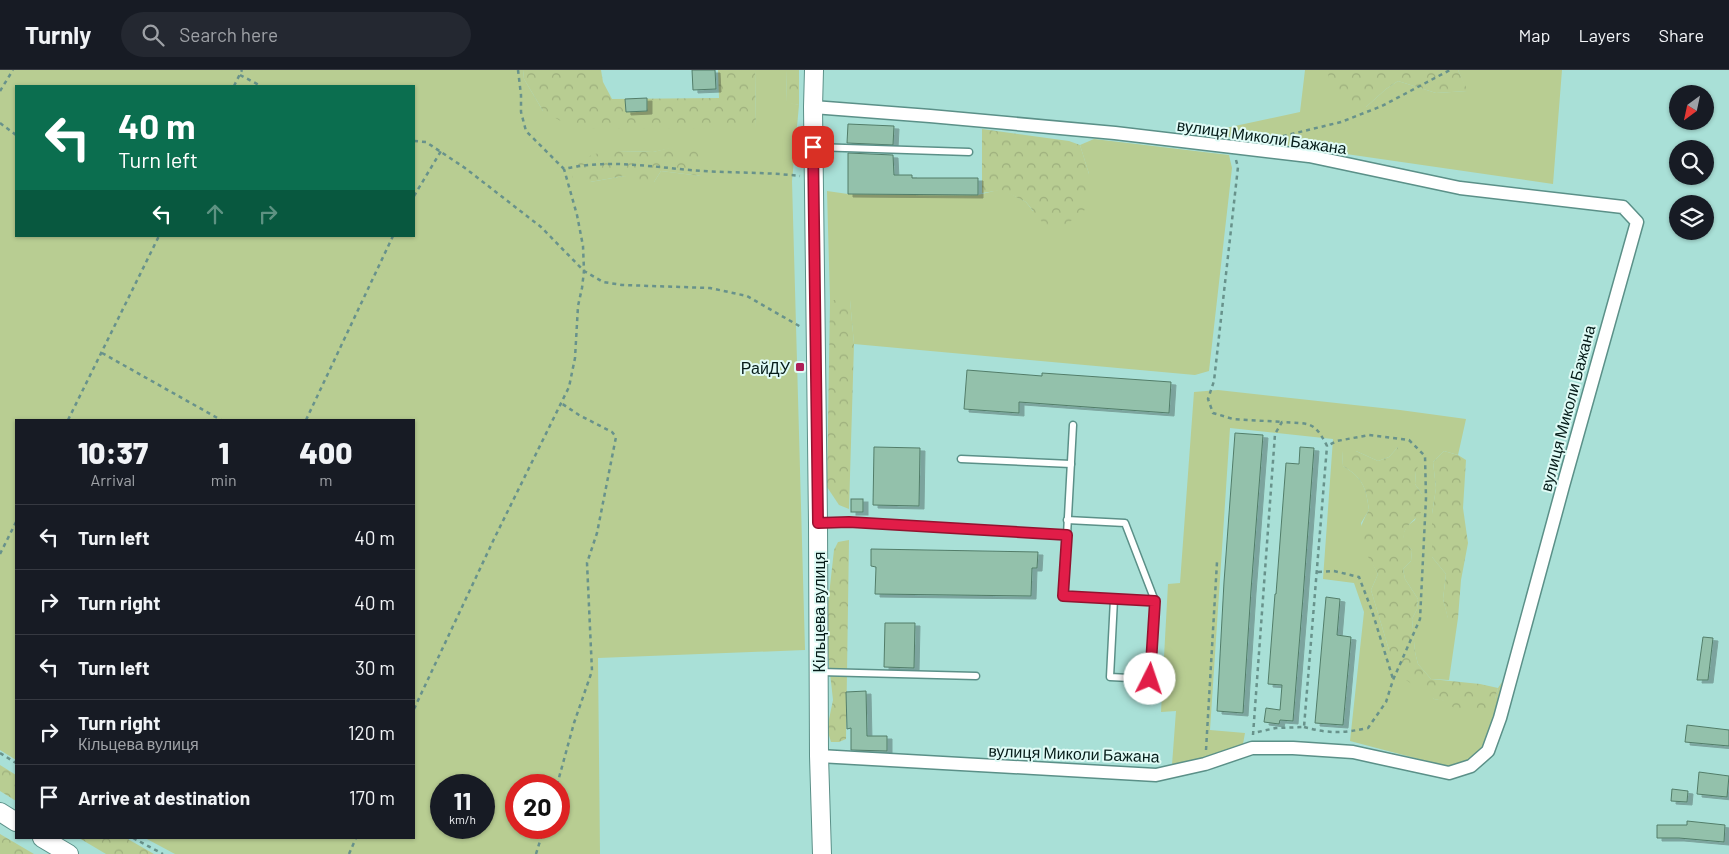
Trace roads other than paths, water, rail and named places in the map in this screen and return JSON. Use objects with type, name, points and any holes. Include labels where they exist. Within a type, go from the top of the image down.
[{"type":"street","name":"Кільцева вулиця","points":[[814,70],[812,107],[818,523],[819,756],[822,854]]},
{"type":"street","name":"вулиця Миколи Бажана","points":[[812,107],[1115,133],[1309,156],[1460,188],[1623,207],[1636,222],[1500,718],[1488,751],[1471,766],[1449,773],[1353,752],[1293,748],[1252,748],[1205,764],[1156,775],[819,756]]},
{"type":"street","points":[[0,812],[15,821]]},
{"type":"street","points":[[44,839],[69,854]]},
{"type":"lane","points":[[813,147],[969,152]]},
{"type":"lane","points":[[1073,425],[1063,596],[1155,601]]},
{"type":"lane","points":[[961,459],[1071,464]]},
{"type":"lane","points":[[1068,520],[1124,523],[1155,601],[1150,679],[1110,677],[1114,599]]},
{"type":"lane","points":[[818,523],[849,522],[1067,535]]},
{"type":"lane","points":[[819,672],[976,676]]},
{"type":"place","name":"РайДУ","points":[[800,367]]}]
